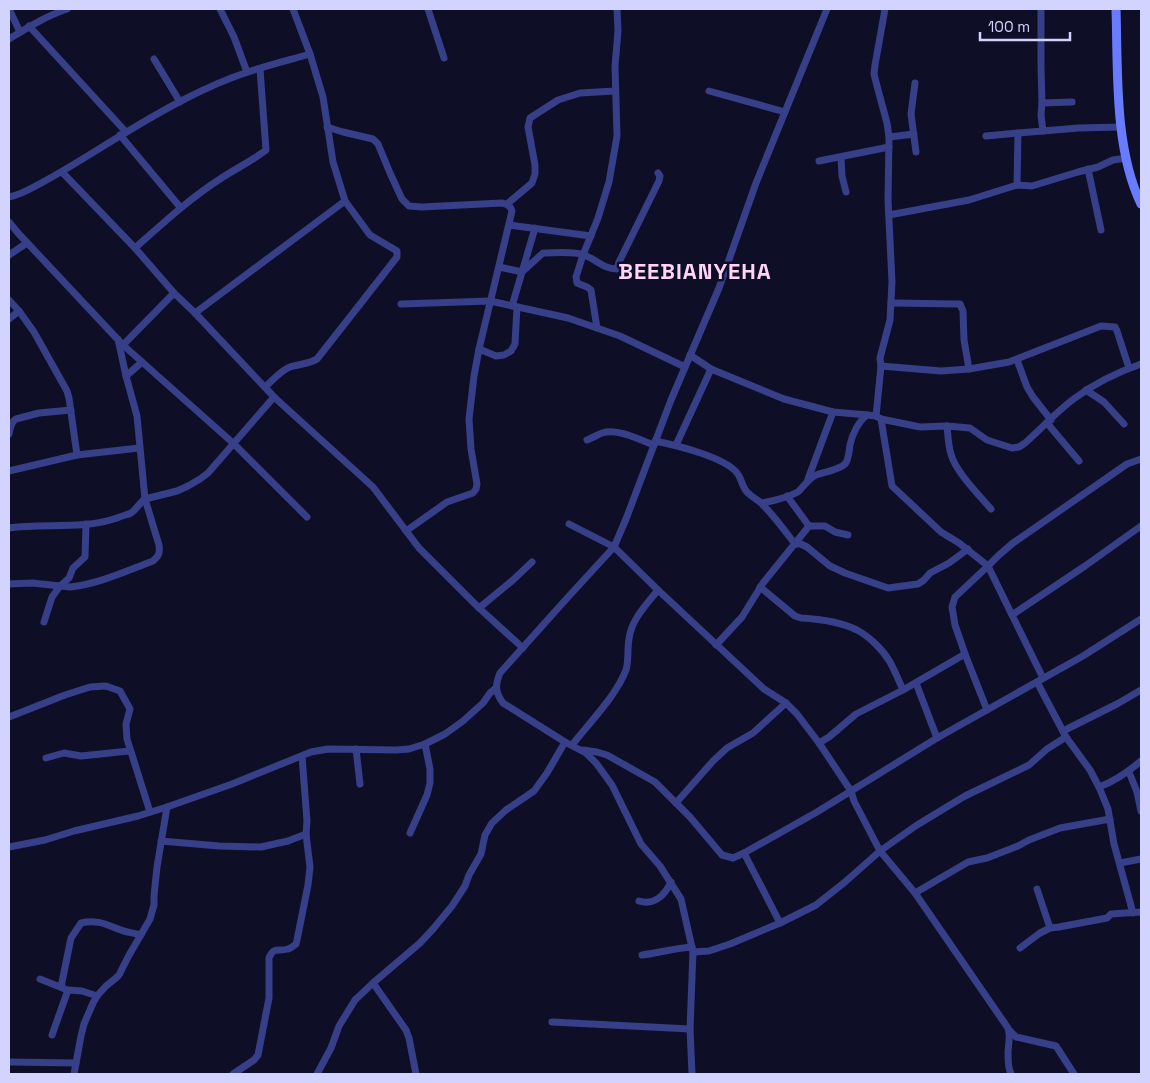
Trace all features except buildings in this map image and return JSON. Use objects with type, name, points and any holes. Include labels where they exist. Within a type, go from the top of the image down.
[{"type":"street","points":[[9,9],[20,32]]},
{"type":"street","points":[[9,39],[29,26],[67,9]]},
{"type":"street","points":[[220,9],[234,37],[247,72]]},
{"type":"street","points":[[265,387],[282,371],[313,362],[317,359],[397,257],[397,251],[370,235],[345,201],[333,162],[323,97],[310,54],[293,9]]},
{"type":"street","points":[[428,9],[444,58]]},
{"type":"street","points":[[596,328],[591,290],[576,281],[583,254],[609,182],[616,136],[615,91],[618,9]]},
{"type":"street","points":[[692,1074],[690,1029],[692,949],[680,899],[660,866],[641,844],[608,779],[591,758],[503,703],[496,688],[497,679],[500,673],[568,596],[614,547],[626,520],[654,443],[719,288],[756,183],[827,9]]},
{"type":"street","points":[[885,9],[874,74],[888,123],[892,282],[890,320],[880,358],[879,418],[892,486],[941,532],[968,549],[988,566],[1012,615],[1064,734],[1090,770],[1099,787],[1108,809],[1114,844],[1133,913]]},
{"type":"street","points":[[1041,9],[1041,115],[1043,132]]},
{"type":"street","points":[[1116,9],[1121,126],[1126,158],[1137,182],[1141,204]]},
{"type":"street","points":[[29,26],[123,134],[180,207]]},
{"type":"street","points":[[9,197],[31,189],[123,134],[209,88],[247,72],[310,54]]},
{"type":"street","points":[[154,59],[180,102]]},
{"type":"street","points":[[135,248],[180,207],[220,178],[266,150],[260,69]]},
{"type":"street","points":[[915,83],[911,114],[916,152]]},
{"type":"street","points":[[507,204],[532,183],[535,174],[528,127],[530,118],[558,100],[580,93],[615,91]]},
{"type":"street","points":[[709,91],[785,112]]},
{"type":"street","points":[[1042,103],[1072,102]]},
{"type":"street","points":[[986,136],[1121,126]]},
{"type":"street","points":[[327,127],[373,139],[378,144],[402,200],[409,206],[502,203],[507,204],[512,211],[478,349],[474,376],[469,419],[476,488],[473,493],[447,502],[406,532]]},
{"type":"street","points":[[1017,185],[1018,133]]},
{"type":"street","points":[[889,137],[914,134]]},
{"type":"street","points":[[820,161],[889,147]]},
{"type":"street","points":[[841,158],[842,176],[846,192]]},
{"type":"street","points":[[889,215],[969,200],[1017,185],[1032,186],[1103,165],[1113,160],[1126,158]]},
{"type":"street","points":[[1088,169],[1101,230]]},
{"type":"street","points":[[62,172],[274,397],[373,488],[419,548],[479,608],[523,648]]},
{"type":"street","points":[[522,272],[543,253],[583,254],[610,269],[617,269],[659,181],[660,176],[658,172]]},
{"type":"street","points":[[195,313],[345,201]]},
{"type":"street","points":[[9,222],[123,345],[233,444],[306,517]]},
{"type":"street","points":[[509,225],[591,236]]},
{"type":"street","points":[[478,349],[496,356],[504,355],[511,351],[514,344],[514,306],[535,228]]},
{"type":"street","points":[[9,254],[27,243]]},
{"type":"street","points":[[499,267],[522,272]]},
{"type":"street","points":[[123,345],[174,293]]},
{"type":"street","points":[[9,300],[34,332],[67,392],[77,455]]},
{"type":"street","points":[[401,304],[490,301],[514,306],[568,318],[620,336],[685,367]]},
{"type":"street","points":[[891,304],[960,304],[963,311],[965,348],[969,369]]},
{"type":"street","points":[[9,319],[19,311]]},
{"type":"street","points":[[881,366],[941,371],[969,369],[1017,360],[1101,326],[1111,326],[1115,327],[1117,331],[1129,368]]},
{"type":"street","points":[[9,584],[32,583],[76,586],[98,582],[144,564],[157,557],[160,552],[145,499],[137,416],[118,339]]},
{"type":"street","points":[[690,355],[711,369],[784,399],[834,412],[868,415],[920,427],[947,426],[970,428],[987,440],[1012,448],[1019,447],[1025,443],[1073,399],[1086,390],[1107,378],[1141,364]]},
{"type":"street","points":[[1017,360],[1027,387],[1033,397],[1049,422],[1079,461]]},
{"type":"street","points":[[126,376],[142,362]]},
{"type":"street","points":[[676,446],[711,369]]},
{"type":"street","points":[[1086,390],[1104,402],[1124,424]]},
{"type":"street","points":[[9,528],[107,521],[131,513],[145,499],[177,491],[188,486],[208,473],[274,397]]},
{"type":"street","points":[[9,434],[13,421],[16,419],[35,414],[71,410]]},
{"type":"street","points":[[806,484],[834,412]]},
{"type":"street","points":[[762,503],[776,501],[797,493],[814,476],[845,464],[850,453],[852,438],[862,419],[868,415]]},
{"type":"street","points":[[947,426],[950,453],[953,460],[991,509]]},
{"type":"street","points":[[588,440],[604,433],[613,432],[707,455],[729,466],[737,473],[746,491],[753,499],[762,503],[795,544],[807,547],[830,566],[844,573],[888,588],[918,584],[930,572],[950,563],[968,549]]},
{"type":"street","points":[[9,471],[77,455],[139,448]]},
{"type":"street","points":[[987,710],[955,625],[952,607],[955,597],[1013,543],[1127,464],[1141,459]]},
{"type":"street","points":[[787,496],[809,526]]},
{"type":"street","points":[[44,622],[52,597],[70,577],[73,568],[85,557],[86,524]]},
{"type":"street","points":[[570,524],[614,547],[764,690],[786,703],[804,721],[851,791],[880,851],[915,893],[1010,1031],[1016,1037],[1056,1046],[1074,1074]]},
{"type":"street","points":[[809,526],[826,526],[835,532],[848,535]]},
{"type":"street","points":[[716,645],[742,617],[760,587],[809,526]]},
{"type":"street","points":[[1012,615],[1141,526]]},
{"type":"street","points":[[479,608],[532,562]]},
{"type":"street","points":[[760,587],[795,616],[839,624],[857,630],[872,641],[890,662],[903,690]]},
{"type":"street","points":[[317,1074],[331,1048],[339,1026],[355,1000],[420,943],[443,918],[465,886],[480,854],[485,835],[492,823],[506,810],[534,791],[613,693],[626,669],[631,627],[637,616],[658,590]]},
{"type":"street","points":[[572,745],[607,755],[655,782],[690,817],[722,855],[733,858],[817,812],[937,738],[1083,656],[1141,619]]},
{"type":"street","points":[[819,742],[829,737],[856,714],[916,683],[965,654]]},
{"type":"street","points":[[916,683],[937,738]]},
{"type":"street","points":[[9,717],[90,687],[106,686],[120,691],[130,709],[126,724],[127,739],[150,812]]},
{"type":"street","points":[[9,847],[45,840],[167,807],[232,784],[311,752],[328,749],[396,750],[409,749],[425,744],[445,734],[463,721],[496,688]]},
{"type":"street","points":[[642,955],[677,948],[709,951],[780,923],[816,905],[880,851],[917,825],[965,796],[1029,765],[1064,734],[1141,690]]},
{"type":"street","points":[[676,803],[727,748],[753,733],[786,703]]},
{"type":"street","points":[[410,833],[427,795],[430,783],[430,769],[425,744]]},
{"type":"street","points":[[356,749],[360,784]]},
{"type":"street","points":[[46,758],[64,753],[81,756],[130,751]]},
{"type":"street","points":[[232,1074],[254,1060],[258,1054],[270,998],[269,958],[271,953],[274,950],[288,948],[296,944],[310,867],[306,834],[307,821],[302,756]]},
{"type":"street","points":[[1099,787],[1129,772],[1141,761]]},
{"type":"street","points":[[1129,772],[1137,792],[1141,810]]},
{"type":"street","points":[[74,1074],[84,1024],[89,1012],[97,996],[118,975],[153,912],[167,807]]},
{"type":"street","points":[[915,893],[968,862],[987,858],[1060,828],[1110,819]]},
{"type":"street","points":[[161,841],[261,847],[288,841],[306,834]]},
{"type":"street","points":[[744,853],[780,923]]},
{"type":"street","points":[[1120,863],[1141,859]]},
{"type":"street","points":[[639,901],[645,903],[659,898],[665,894],[671,882]]},
{"type":"street","points":[[1037,889],[1050,928]]},
{"type":"street","points":[[1020,948],[1050,928],[1107,918],[1111,914],[1141,912]]},
{"type":"street","points":[[52,1035],[65,988],[71,938],[81,923],[102,922],[123,931],[141,935]]},
{"type":"street","points":[[40,979],[97,996]]},
{"type":"street","points":[[373,983],[406,1030],[416,1074]]},
{"type":"street","points":[[552,1022],[690,1029]]},
{"type":"street","points":[[1010,1031],[1008,1065],[1011,1074]]},
{"type":"street","points":[[9,1062],[76,1063]]},
{"type":"district","name":"BEEBIANYEHA","points":[[695,271]]}]
